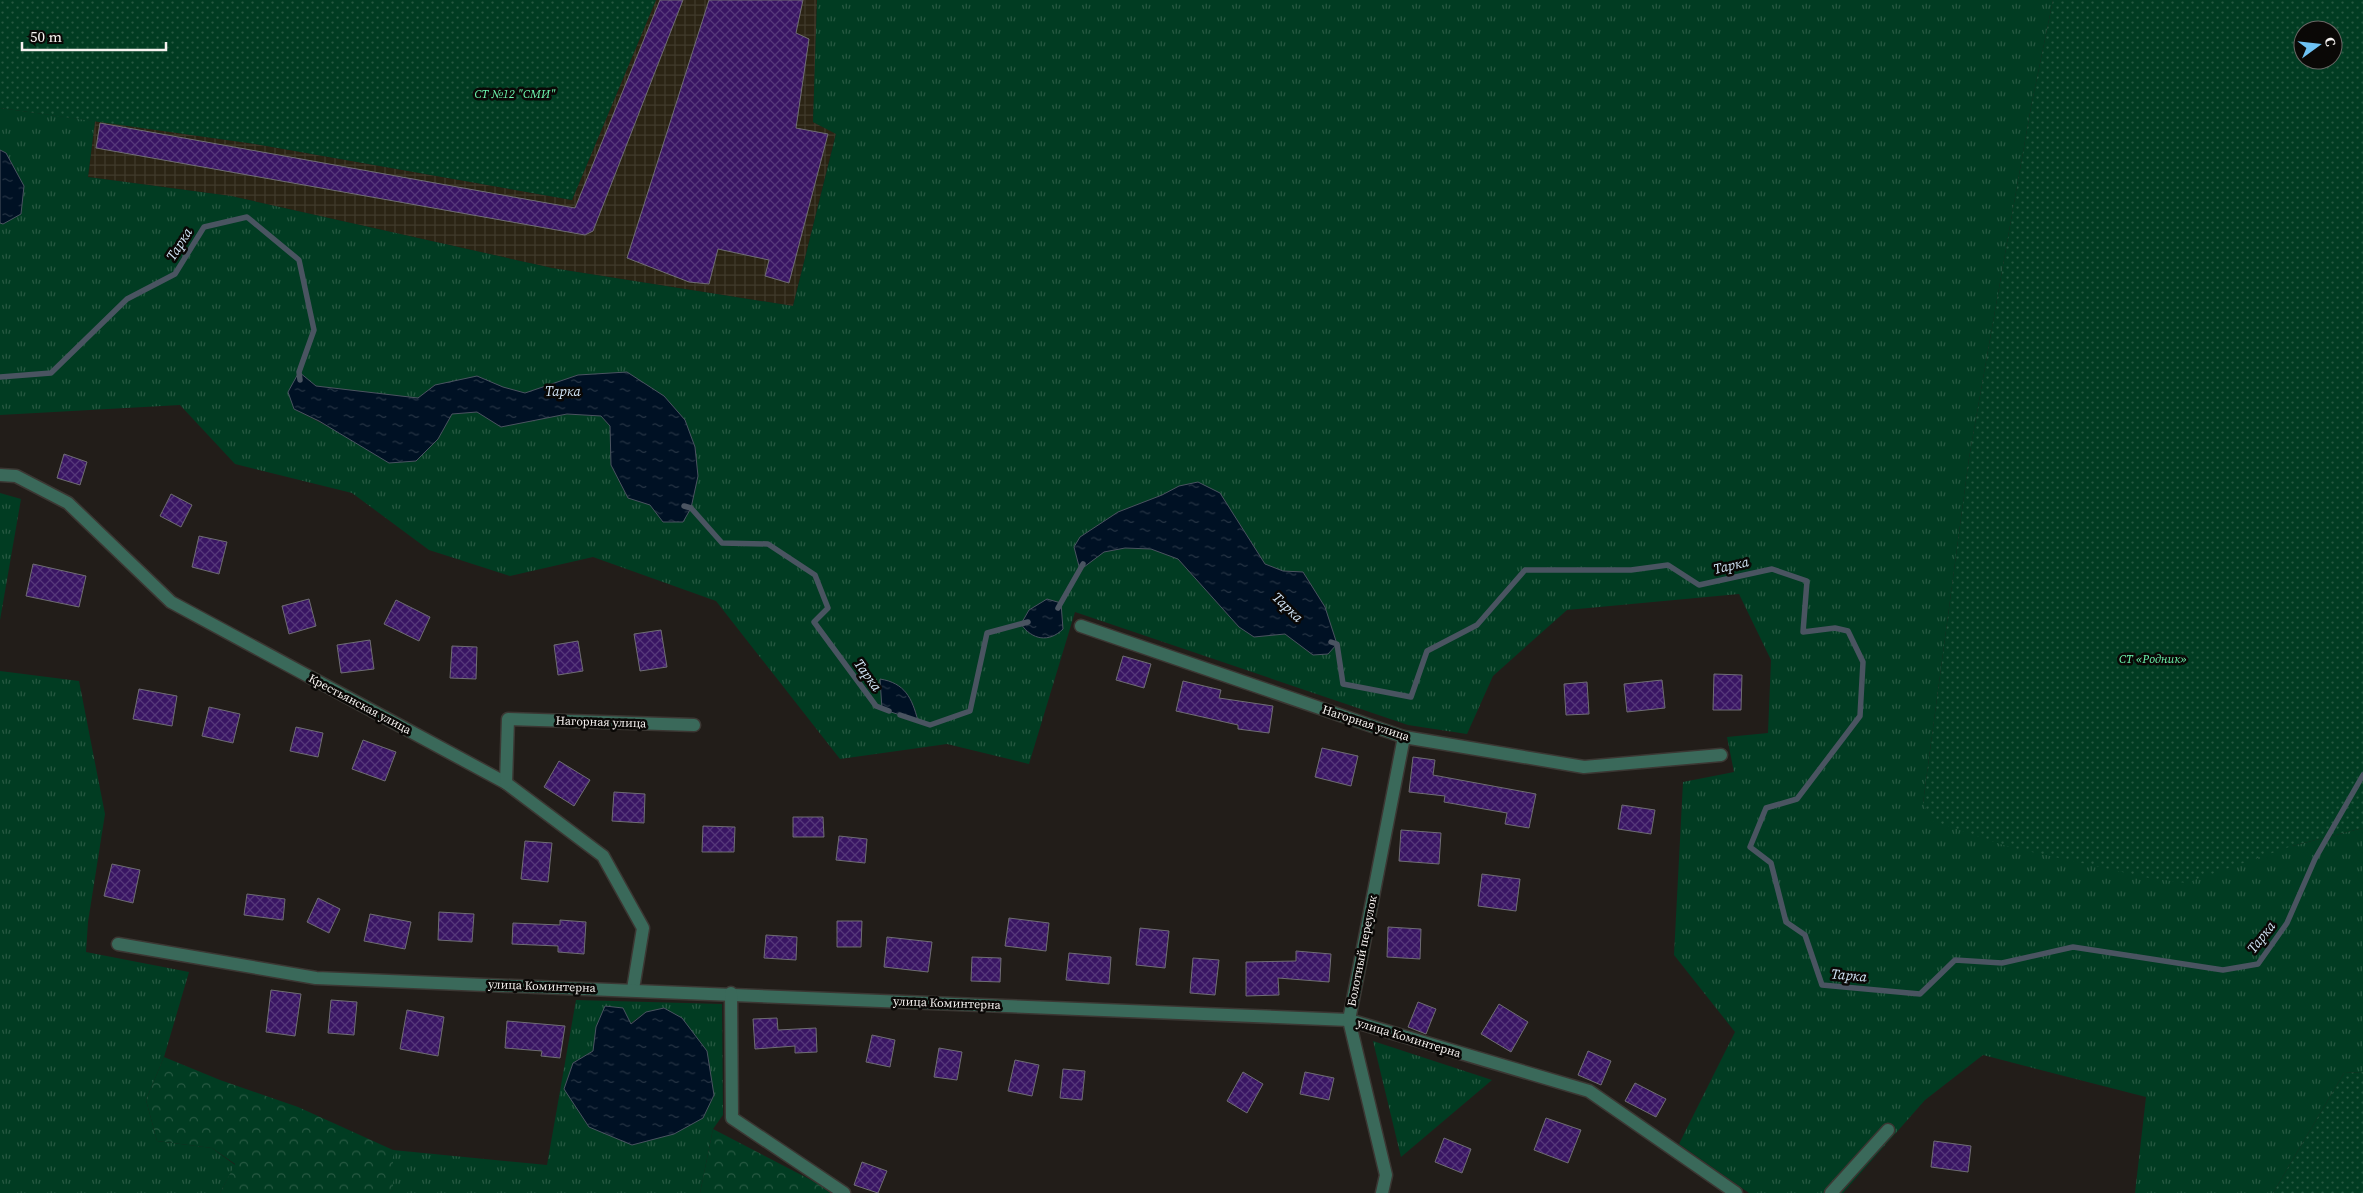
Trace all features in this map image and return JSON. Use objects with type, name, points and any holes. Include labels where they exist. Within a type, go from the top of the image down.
[{"type":"street","name":"Крестьянская улица","points":[[0,475],[16,476],[68,503],[170,602],[506,783],[603,856],[643,928],[633,989]]},
{"type":"street","name":"Нагорная улица","points":[[1081,626],[1404,737],[1584,767],[1721,755]]},
{"type":"street","name":"Нагорная улица","points":[[506,783],[508,719],[694,725]]},
{"type":"street","name":"Болотный переулок","points":[[1382,1193],[1386,1175],[1349,1020],[1404,737]]},
{"type":"street","name":"улица Коминтерна","points":[[118,944],[316,978],[633,989],[1349,1020],[1589,1091],[1736,1193]]},
{"type":"street","points":[[731,994],[732,1118],[844,1193]]},
{"type":"street","points":[[1831,1193],[1888,1130]]},
{"type":"shaded area","points":[[656,0],[817,0],[813,122],[836,133],[793,306],[552,268],[231,196],[88,177],[95,121],[255,144],[572,200]]},
{"type":"green space","name":"СТ №12 \"СМИ\"","points":[[0,0],[656,0],[572,200],[255,144],[0,108]]},
{"type":"green space","points":[[817,0],[2053,0],[2031,107],[1969,458],[1923,803],[2292,846],[2363,828],[2363,1072],[2344,1073],[2273,1193],[2135,1193],[2146,1097],[1983,1055],[1925,1100],[1843,1193],[1749,1193],[1679,1144],[1735,1032],[1674,955],[1683,782],[1734,772],[1727,737],[1768,733],[1771,660],[1739,594],[1567,610],[1493,676],[1467,734],[1408,725],[1075,612],[1029,764],[947,744],[840,759],[716,601],[593,557],[510,576],[429,550],[352,493],[235,464],[180,405],[0,415],[0,223],[4,224],[6,153],[0,150],[0,108],[95,121],[88,177],[231,196],[552,268],[793,306],[836,134],[813,122]],"holes":[[[299,373],[316,386],[418,398],[435,385],[503,387],[525,393],[578,375],[695,447],[698,476],[691,508],[650,505],[628,498],[611,465],[610,426],[601,416],[567,414],[501,427],[477,412],[452,414],[438,439],[354,440],[294,409]],[[1179,486],[1232,513],[1265,564],[1283,571],[1303,572],[1325,607],[1330,623],[1313,655],[1285,634],[1254,637],[1239,627],[1178,559],[1151,549],[1125,548],[1104,552],[1080,537],[1118,512],[1162,495]]]},
{"type":"green space","name":"СТ «Родник»","points":[[2053,0],[2363,0],[2363,828],[2292,846],[2186,883],[2149,878],[2009,847],[1933,821],[1923,803],[1969,458],[2031,107]]},
{"type":"green space","points":[[0,493],[21,499],[0,620]]},
{"type":"green space","points":[[0,671],[79,681],[105,814],[88,922],[86,952],[189,972],[164,1057],[146,1100],[157,1141],[212,1148],[235,1165],[220,1193],[0,1193]]},
{"type":"green space","points":[[576,1000],[722,1004],[723,1115],[713,1129],[700,1193],[389,1193],[393,1190],[393,1150],[547,1165]],"holes":[[[646,1012],[564,1089],[573,1063],[593,1051]]]},
{"type":"green space","points":[[1373,1041],[1492,1080],[1401,1157]]},
{"type":"green space","points":[[164,1057],[220,1080],[298,1107],[393,1150],[393,1190],[389,1193],[220,1193],[235,1164],[212,1148],[157,1141],[146,1100]]},
{"type":"green space","points":[[2363,1072],[2363,1193],[2273,1193],[2344,1073]]},
{"type":"green space","points":[[713,1129],[836,1193],[700,1193]]},
{"type":"water","points":[[0,150],[6,153],[24,186],[21,214],[3,224],[0,223]]},
{"type":"water","points":[[299,372],[316,386],[418,398],[435,385],[477,376],[503,387],[525,393],[578,375],[627,372],[664,396],[685,420],[695,447],[698,476],[691,508],[683,522],[663,522],[650,505],[628,498],[611,465],[610,426],[601,416],[567,414],[501,427],[477,412],[452,414],[438,439],[416,461],[389,463],[319,421],[294,409],[288,392]]},
{"type":"water","points":[[1198,482],[1220,493],[1265,564],[1283,571],[1303,572],[1325,607],[1337,644],[1328,654],[1313,655],[1285,634],[1254,637],[1239,627],[1178,559],[1151,549],[1125,548],[1104,552],[1080,570],[1074,547],[1080,537],[1118,512],[1162,495],[1179,486]]},
{"type":"water","points":[[1047,599],[1061,603],[1063,629],[1052,636],[1041,638],[1030,634],[1021,624],[1029,610]]},
{"type":"water","points":[[880,679],[896,684],[906,693],[913,705],[918,721],[882,709]]},
{"type":"water","points":[[605,1006],[623,1008],[631,1024],[646,1012],[664,1008],[682,1018],[707,1051],[714,1095],[703,1118],[674,1134],[632,1145],[589,1127],[564,1089],[573,1063],[593,1051],[596,1027]]},
{"type":"building","points":[[660,0],[683,0],[593,231],[585,235],[96,148],[100,123],[575,208]]},
{"type":"building","points":[[709,0],[803,0],[796,33],[809,39],[796,128],[828,134],[789,283],[765,276],[769,260],[718,249],[709,284],[689,282],[627,258]]},
{"type":"building","points":[[64,454],[87,462],[80,485],[57,478]]},
{"type":"building","points":[[171,494],[192,505],[181,527],[160,516]]},
{"type":"building","points":[[199,536],[227,542],[219,574],[192,567]]},
{"type":"building","points":[[33,564],[86,576],[79,607],[26,596]]},
{"type":"building","points":[[309,599],[316,626],[289,634],[282,606]]},
{"type":"building","points":[[396,600],[430,617],[419,641],[384,624]]},
{"type":"building","points":[[661,630],[667,667],[640,671],[634,634]]},
{"type":"building","points":[[370,640],[374,669],[341,673],[337,645]]},
{"type":"building","points":[[578,641],[583,671],[558,675],[554,645]]},
{"type":"building","points":[[452,646],[477,647],[476,679],[450,678]]},
{"type":"building","points":[[1123,656],[1151,664],[1144,688],[1116,680]]},
{"type":"building","points":[[1714,674],[1742,675],[1741,710],[1713,710]]},
{"type":"building","points":[[1662,680],[1665,708],[1627,712],[1624,684]]},
{"type":"building","points":[[1183,681],[1221,690],[1219,698],[1273,706],[1269,733],[1238,729],[1238,725],[1176,711]]},
{"type":"building","points":[[1587,682],[1589,714],[1566,715],[1564,684]]},
{"type":"building","points":[[139,689],[177,696],[172,726],[133,719]]},
{"type":"building","points":[[209,707],[240,714],[233,743],[202,736]]},
{"type":"building","points":[[296,727],[323,733],[318,757],[290,751]]},
{"type":"building","points":[[363,740],[396,752],[385,781],[352,769]]},
{"type":"building","points":[[1322,748],[1358,756],[1351,786],[1315,777]]},
{"type":"building","points":[[1413,757],[1435,760],[1433,775],[1536,794],[1529,828],[1505,824],[1507,813],[1444,802],[1445,796],[1409,792]]},
{"type":"building","points":[[559,761],[590,780],[574,806],[544,787]]},
{"type":"building","points":[[614,792],[645,794],[644,823],[612,821]]},
{"type":"building","points":[[1622,805],[1655,810],[1651,834],[1618,829]]},
{"type":"building","points":[[793,817],[823,817],[824,837],[793,837]]},
{"type":"building","points":[[703,826],[735,827],[734,852],[702,852]]},
{"type":"building","points":[[1401,830],[1441,833],[1439,864],[1399,861]]},
{"type":"building","points":[[839,836],[867,839],[865,863],[836,860]]},
{"type":"building","points":[[525,841],[552,843],[548,882],[521,879]]},
{"type":"building","points":[[112,864],[140,870],[133,903],[104,896]]},
{"type":"building","points":[[1482,874],[1520,879],[1516,911],[1478,906]]},
{"type":"building","points":[[247,894],[285,899],[283,920],[244,915]]},
{"type":"building","points":[[318,898],[340,909],[329,933],[307,922]]},
{"type":"building","points":[[439,912],[474,914],[472,942],[438,940]]},
{"type":"building","points":[[370,914],[411,922],[405,949],[364,941]]},
{"type":"building","points":[[1009,918],[1049,923],[1046,951],[1005,946]]},
{"type":"building","points":[[560,920],[586,922],[584,954],[558,952],[558,946],[512,944],[513,923],[560,925]]},
{"type":"building","points":[[837,921],[862,921],[861,947],[837,947]]},
{"type":"building","points":[[1388,927],[1421,929],[1420,959],[1387,957]]},
{"type":"building","points":[[1140,928],[1169,931],[1165,968],[1136,965]]},
{"type":"building","points":[[766,935],[797,937],[796,960],[764,958]]},
{"type":"building","points":[[887,937],[932,942],[928,972],[884,967]]},
{"type":"building","points":[[1296,951],[1331,954],[1329,982],[1278,978],[1279,995],[1246,996],[1246,962],[1296,961]]},
{"type":"building","points":[[1069,953],[1111,957],[1109,984],[1066,980]]},
{"type":"building","points":[[972,957],[1001,958],[1000,982],[971,981]]},
{"type":"building","points":[[1193,958],[1219,960],[1215,995],[1190,993]]},
{"type":"building","points":[[271,990],[301,994],[295,1036],[266,1032]]},
{"type":"building","points":[[331,1000],[357,1002],[354,1035],[328,1033]]},
{"type":"building","points":[[1418,1002],[1436,1009],[1426,1034],[1408,1027]]},
{"type":"building","points":[[1499,1004],[1528,1022],[1511,1052],[1481,1034]]},
{"type":"building","points":[[407,1010],[444,1017],[438,1056],[400,1049]]},
{"type":"building","points":[[777,1018],[778,1030],[816,1028],[817,1052],[795,1053],[795,1046],[755,1049],[753,1019]]},
{"type":"building","points":[[507,1021],[565,1026],[560,1058],[541,1056],[542,1051],[505,1048]]},
{"type":"building","points":[[872,1035],[895,1040],[890,1067],[866,1062]]},
{"type":"building","points":[[939,1048],[962,1052],[957,1080],[934,1077]]},
{"type":"building","points":[[1588,1051],[1611,1061],[1601,1085],[1578,1075]]},
{"type":"building","points":[[1015,1060],[1039,1065],[1032,1096],[1008,1091]]},
{"type":"building","points":[[1063,1069],[1085,1071],[1082,1100],[1060,1098]]},
{"type":"building","points":[[1243,1072],[1263,1084],[1247,1113],[1227,1101]]},
{"type":"building","points":[[1305,1072],[1334,1078],[1329,1100],[1300,1094]]},
{"type":"building","points":[[1635,1083],[1666,1099],[1656,1117],[1625,1101]]},
{"type":"building","points":[[1546,1118],[1581,1130],[1568,1163],[1534,1150]]},
{"type":"building","points":[[1444,1138],[1471,1149],[1462,1173],[1435,1162]]},
{"type":"building","points":[[1934,1141],[1971,1146],[1968,1172],[1931,1167]]},
{"type":"building","points":[[862,1162],[887,1171],[878,1193],[854,1185]]},
{"type":"waterway","name":"Тарка","points":[[0,377],[51,373],[127,299],[175,274],[204,227],[247,217],[299,260],[314,330],[299,372],[300,380]]},
{"type":"waterway","name":"Тарка","points":[[684,506],[691,508],[722,543],[768,544],[815,575],[828,608],[814,622],[876,706],[889,711]]},
{"type":"waterway","name":"Тарка","points":[[1058,608],[1083,564]]},
{"type":"waterway","name":"Тарка","points":[[1331,642],[1337,644],[1343,684],[1411,697],[1427,651],[1477,625],[1525,570],[1631,570],[1668,565],[1699,585],[1772,569],[1807,581],[1803,632],[1835,628],[1848,631],[1863,662],[1860,716],[1797,799],[1766,808],[1750,847],[1771,863],[1786,922],[1805,935],[1822,985],[1920,994],[1955,960],[2002,963],[2073,947],[2223,970],[2258,964],[2287,923],[2315,859],[2363,775]]},
{"type":"waterway","name":"Тарка","points":[[900,715],[930,725],[970,711],[987,633],[1028,622]]}]
